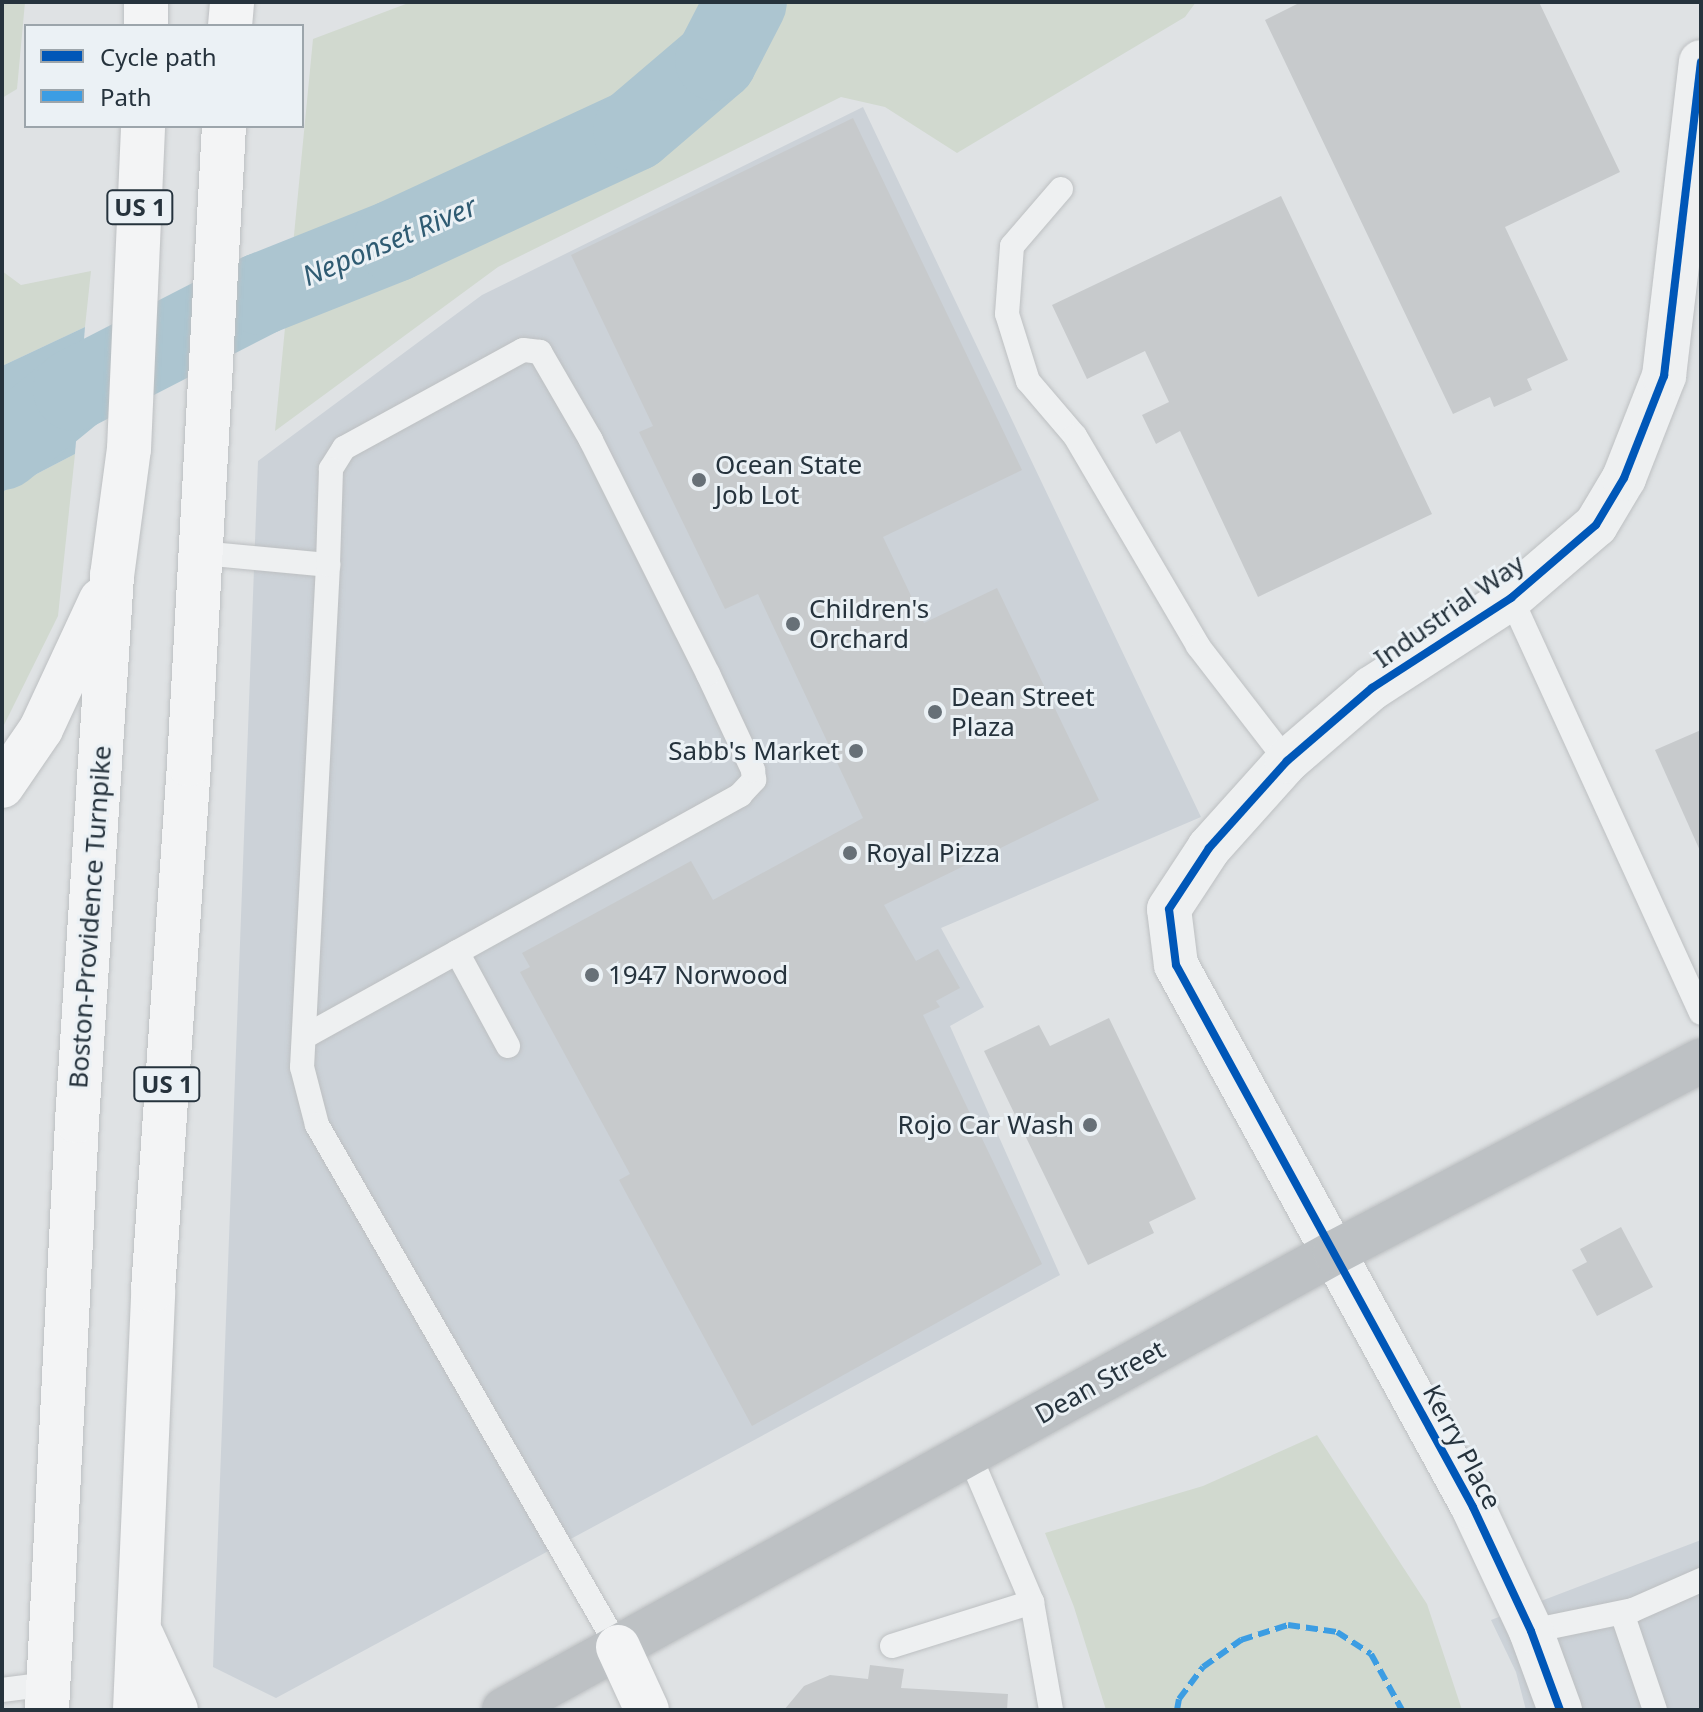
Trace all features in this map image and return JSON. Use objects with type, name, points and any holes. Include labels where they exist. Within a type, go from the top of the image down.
[{"type":"main road","points":[[146,2],[146,24]]},
{"type":"main road","points":[[230,24],[232,2]]},
{"type":"main road","name":"Boston-Providence Turnpike","points":[[48,1697],[77,1121],[112,576],[131,419],[143,128]]},
{"type":"main road","name":"US 1","points":[[135,1710],[153,1290],[201,553],[224,128]]},
{"type":"main road","points":[[2,786],[41,729],[112,576]]},
{"type":"main road","name":"Dean Street","points":[[504,1710],[1335,1252],[1701,1061]]},
{"type":"main road","points":[[138,1628],[176,1710]]},
{"type":"main road","points":[[618,1647],[647,1710]]},
{"type":"street","name":"Industrial Way","points":[[1335,1252],[1176,965],[1169,909],[1209,848],[1287,761],[1372,688],[1511,598],[1596,525],[1624,478],[1664,376],[1701,62]]},
{"type":"street","name":"Kerry Place","points":[[1335,1252],[1473,1507],[1531,1631],[1560,1710]]},
{"type":"lane","points":[[1061,189],[1012,246],[1007,314],[1028,381],[1075,436],[1198,646],[1287,761]]},
{"type":"lane","points":[[304,1037],[740,795],[754,780],[753,770],[591,440],[540,352],[523,350],[344,448],[331,469],[302,1067],[317,1125],[618,1647]]},
{"type":"lane","points":[[201,553],[328,565]]},
{"type":"lane","points":[[1511,598],[1701,1013]]},
{"type":"lane","points":[[457,952],[508,1046]]},
{"type":"lane","points":[[969,1454],[1032,1602],[1051,1710]]},
{"type":"lane","points":[[1531,1631],[1622,1613],[1701,1580]]},
{"type":"lane","points":[[892,1646],[1032,1602]]},
{"type":"lane","points":[[1622,1613],[1655,1710]]},
{"type":"lane","points":[[2,1690],[48,1697]]},
{"type":"shaded area","points":[[2,2],[25,2],[17,89],[2,98]]},
{"type":"shaded area","points":[[411,2],[1196,2],[1185,17],[957,153],[885,107],[841,97],[498,267],[275,431],[313,39]]},
{"type":"shaded area","name":"Dean Street Plaza","points":[[863,107],[1201,817],[941,928],[984,1007],[950,1026],[1060,1275],[276,1698],[213,1667],[258,461],[482,295]]},
{"type":"shaded area","points":[[2,271],[21,285],[91,271],[85,327],[2,366]]},
{"type":"shaded area","points":[[75,454],[58,616],[2,729],[2,492]]},
{"type":"shaded area","points":[[1317,1435],[1427,1604],[1462,1710],[1106,1710],[1074,1607],[1045,1533],[1203,1486]]},
{"type":"shaded area","points":[[1701,1540],[1701,1710],[1526,1710],[1516,1672],[1491,1620]]},
{"type":"water","points":[[85,327],[75,454],[2,492],[2,366]]},
{"type":"pier","points":[[86,323],[89,328],[79,454],[75,459]]},
{"type":"building","points":[[1301,2],[1539,2],[1620,172],[1505,227],[1568,360],[1527,379],[1532,390],[1494,407],[1490,397],[1453,414],[1265,20]]},
{"type":"building","name":"Dean Street Plaza","points":[[853,118],[1022,470],[883,537],[924,623],[997,588],[1099,800],[884,905],[916,961],[938,949],[960,988],[936,1001],[940,1007],[923,1015],[1042,1264],[752,1426],[619,1180],[630,1174],[520,972],[530,967],[522,953],[691,861],[713,900],[863,818],[758,594],[725,609],[639,432],[653,426],[571,255]]},
{"type":"building","points":[[1281,196],[1432,514],[1258,597],[1180,431],[1156,444],[1142,415],[1169,402],[1145,351],[1087,379],[1052,305]]},
{"type":"building","points":[[1701,730],[1701,853],[1655,750]]},
{"type":"building","name":"Rojo Car Wash","points":[[1109,1018],[1196,1199],[1149,1222],[1154,1233],[1088,1265],[984,1051],[1039,1025],[1050,1046]]},
{"type":"building","points":[[1621,1227],[1653,1287],[1597,1316],[1572,1270],[1587,1262],[1580,1249]]},
{"type":"building","points":[[870,1665],[904,1669],[901,1688],[1008,1694],[1007,1710],[784,1710],[804,1686],[830,1675],[868,1679]]},
{"type":"waterway","name":"Neponset River","points":[[2,449],[74,390],[261,294],[394,241],[634,130],[716,60],[746,2]]},
{"type":"marked path","points":[[1177,1710],[1179,1699],[1203,1667],[1241,1640],[1288,1625],[1337,1632],[1371,1654],[1402,1710]]},
{"type":"cycle path","points":[[1560,1710],[1531,1631],[1473,1507],[1176,965],[1169,909],[1209,848],[1287,761],[1372,688],[1511,598],[1596,525],[1624,478],[1664,376],[1701,62]]},
{"type":"place","name":"Ocean State Job Lot","points":[[699,480]]},
{"type":"place","name":"Children's Orchard","points":[[793,624]]},
{"type":"place","name":"Dean Street Plaza","points":[[935,712]]},
{"type":"place","name":"Sabb's Market","points":[[856,751]]},
{"type":"place","name":"Royal Pizza","points":[[850,853]]},
{"type":"place","name":"1947 Norwood","points":[[592,975]]},
{"type":"place","name":"Rojo Car Wash","points":[[1090,1125]]}]
